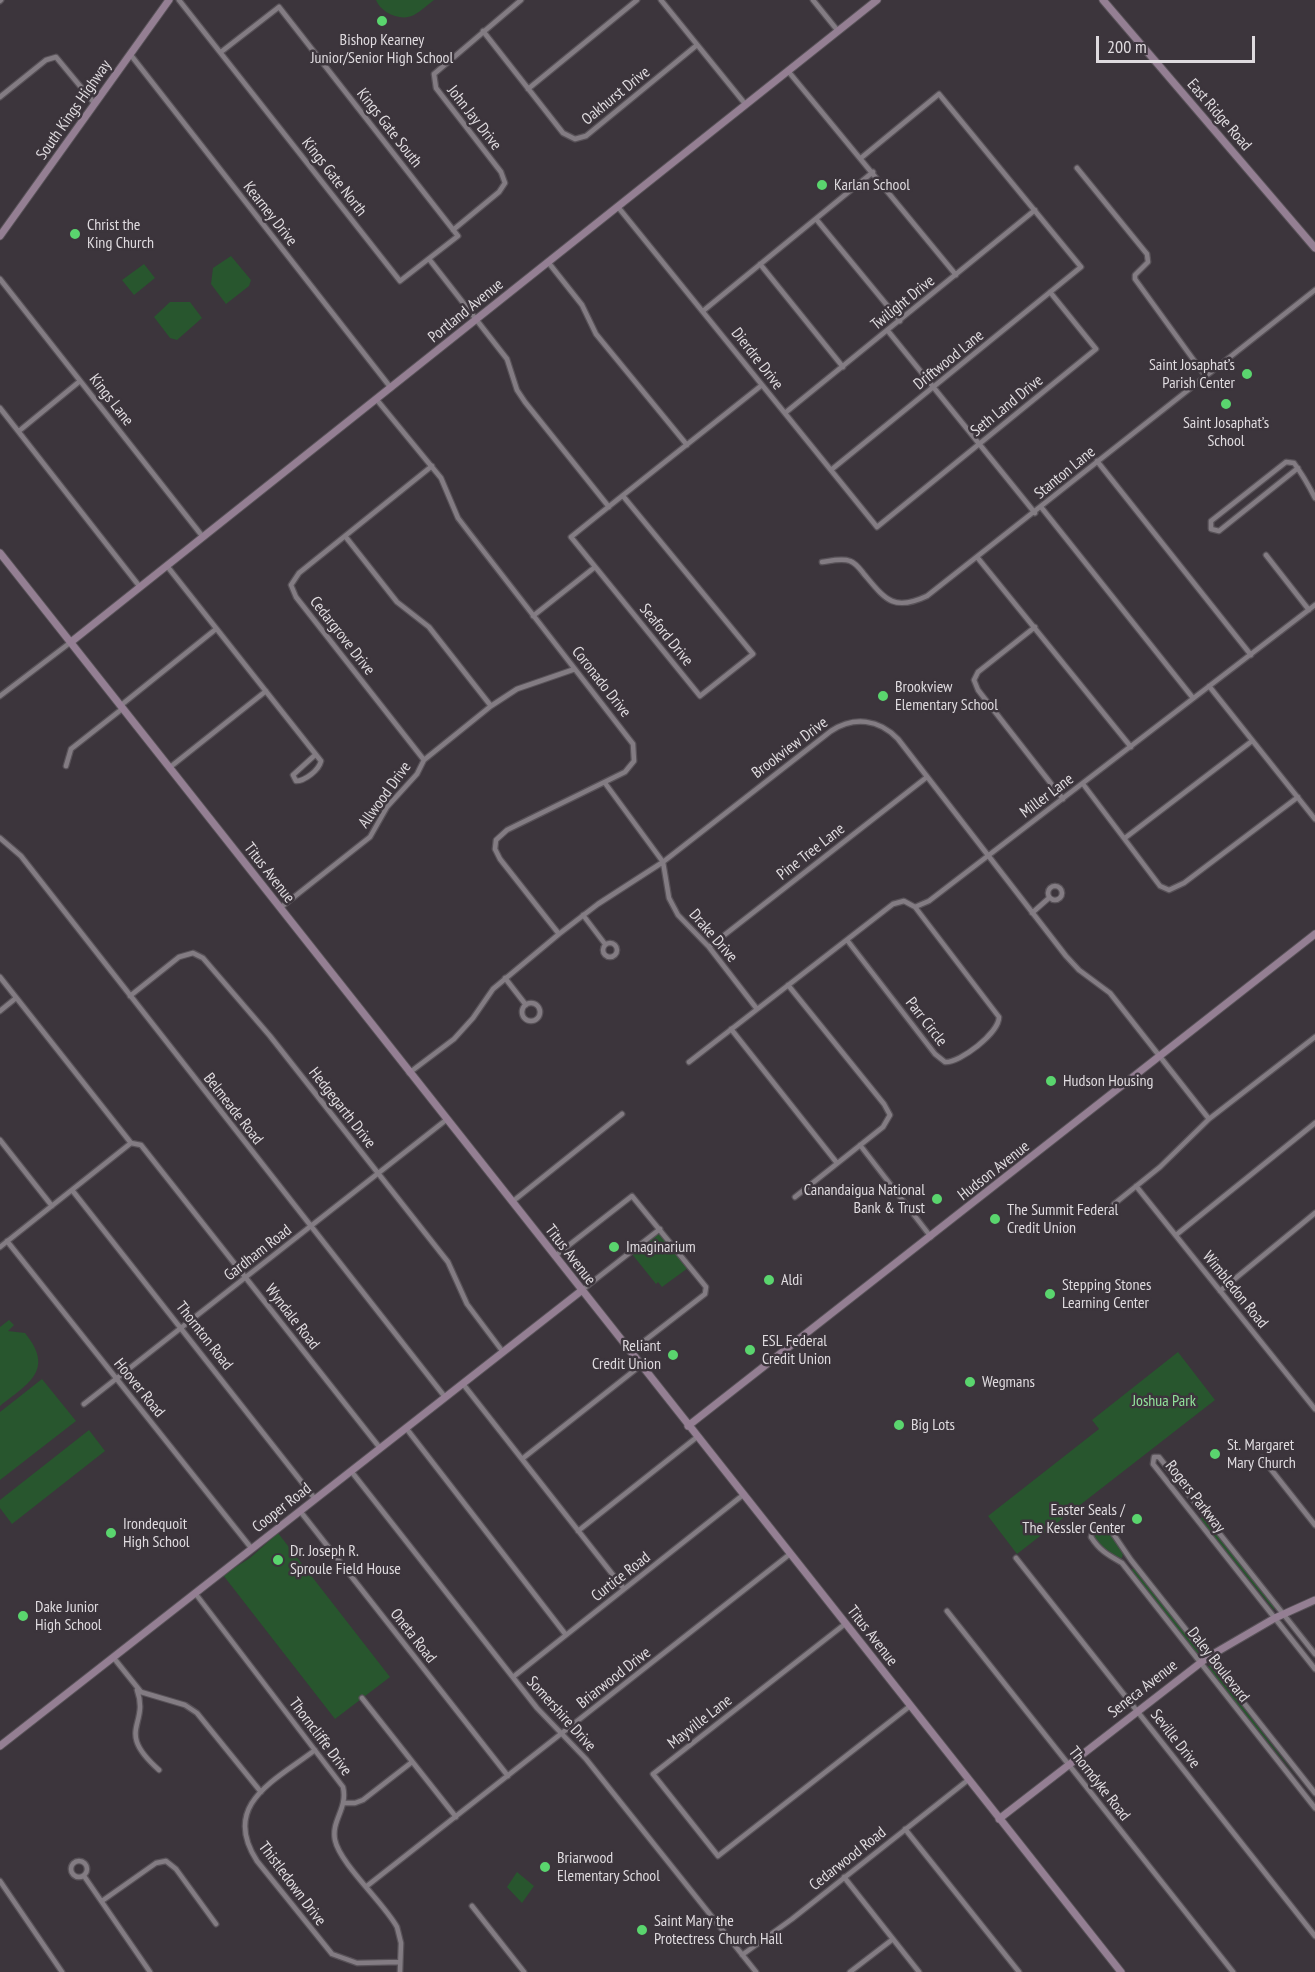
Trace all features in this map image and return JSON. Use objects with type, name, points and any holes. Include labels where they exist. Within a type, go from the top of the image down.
[{"type":"main road","name":"South Kings Highway","points":[[0,236],[169,0]]},
{"type":"main road","name":"Portland Avenue","points":[[71,642],[877,0]]},
{"type":"main road","name":"East Ridge Road","points":[[1102,0],[1315,248]]},
{"type":"main road","name":"Titus Avenue","points":[[0,553],[1121,1972]]},
{"type":"main road","name":"Hudson Avenue","points":[[688,1426],[932,1237],[1315,934]]},
{"type":"main road","name":"Cooper Road","points":[[0,1746],[581,1291]]},
{"type":"main road","name":"Seneca Avenue","points":[[999,1819],[1200,1662],[1275,1618],[1315,1600]]},
{"type":"street","name":"Kings Gate North","points":[[179,0],[400,281],[429,259]]},
{"type":"street","name":"John Jay Drive","points":[[453,230],[499,192],[505,183],[501,172],[433,83],[436,70],[521,0]]},
{"type":"street","points":[[528,89],[638,0]]},
{"type":"street","points":[[661,0],[746,105]]},
{"type":"street","points":[[813,0],[838,31]]},
{"type":"street","name":"Kings Gate South","points":[[221,52],[279,7],[453,230]]},
{"type":"street","name":"Oakhurst Drive","points":[[483,31],[566,136],[581,138],[697,45]]},
{"type":"street","name":"Kearney Drive","points":[[130,54],[391,388]]},
{"type":"street","points":[[0,97],[46,60],[56,57],[95,104]]},
{"type":"street","points":[[788,71],[956,275]]},
{"type":"street","points":[[861,158],[939,94],[1035,210]]},
{"type":"street","points":[[1077,168],[1147,254],[1148,262],[1135,275],[1135,279],[1206,377]]},
{"type":"street","points":[[703,310],[873,172]]},
{"type":"street","name":"Dierdre Drive","points":[[618,207],[877,527]]},
{"type":"street","name":"Driftwood Lane","points":[[831,470],[1081,267],[1035,210]]},
{"type":"street","name":"Twilight Drive","points":[[785,413],[1035,210]]},
{"type":"street","points":[[816,219],[900,321]]},
{"type":"street","points":[[453,230],[458,236],[429,259],[507,359],[518,390],[525,402],[609,507],[762,385]]},
{"type":"street","points":[[548,262],[582,305],[596,334],[687,445]]},
{"type":"street","points":[[760,264],[843,367]]},
{"type":"street","name":"Kings Lane","points":[[0,279],[203,537]]},
{"type":"street","name":"Stanton Lane","points":[[822,562],[841,560],[853,562],[883,597],[904,604],[927,596],[1315,290]]},
{"type":"street","name":"Seth Land Drive","points":[[877,527],[1096,349],[1050,292]]},
{"type":"street","points":[[888,331],[1035,513]]},
{"type":"street","points":[[18,430],[80,381]]},
{"type":"street","name":"Coronado Drive","points":[[377,400],[432,466],[450,494],[461,523],[633,744],[635,757],[629,769],[507,830],[496,840],[495,849],[500,859],[559,934]]},
{"type":"street","points":[[0,408],[141,587]]},
{"type":"street","points":[[1097,461],[1251,655]]},
{"type":"street","points":[[1298,468],[1219,531],[1211,529],[1211,521],[1286,462],[1294,463],[1298,468],[1315,498]]},
{"type":"street","name":"Cedargrove Drive","points":[[424,760],[292,589],[295,576],[432,466]]},
{"type":"street","name":"Seaford Drive","points":[[609,507],[571,537],[700,696],[753,654],[623,496]]},
{"type":"street","points":[[1041,507],[1193,698]]},
{"type":"street","points":[[345,536],[397,602],[429,627],[490,705]]},
{"type":"street","points":[[1266,555],[1309,610]]},
{"type":"street","points":[[977,557],[1131,747]]},
{"type":"street","points":[[167,566],[315,754],[321,765],[301,781],[296,781],[293,775],[295,771],[315,754]]},
{"type":"street","points":[[533,616],[595,567]]},
{"type":"street","name":"Miller Lane","points":[[689,1062],[896,902],[904,901],[915,907],[928,901],[1315,605]]},
{"type":"street","points":[[1035,627],[978,672],[974,681],[978,690],[1063,799]]},
{"type":"street","points":[[66,766],[72,749],[216,629]]},
{"type":"street","points":[[0,696],[71,642]]},
{"type":"street","name":"Allwood Drive","points":[[280,908],[370,837],[387,807],[417,774],[424,760],[490,705],[517,689],[575,669]]},
{"type":"street","points":[[1209,686],[1315,819]]},
{"type":"street","points":[[169,768],[266,691]]},
{"type":"street","name":"Brookview Drive","points":[[409,1073],[459,1034],[486,997],[505,978],[583,915],[663,861],[831,731],[849,722],[867,721],[886,729],[898,739],[1074,966],[1110,993],[1209,1119]]},
{"type":"street","points":[[1125,838],[1252,741]]},
{"type":"street","name":"Pine Tree Lane","points":[[709,946],[927,777]]},
{"type":"street","name":"Drake Drive","points":[[605,783],[663,861],[667,889],[673,907],[709,946],[758,1009]]},
{"type":"street","points":[[1083,784],[1160,886],[1169,890],[1184,883],[1298,797]]},
{"type":"street","name":"Belmeade Road","points":[[0,838],[21,856],[445,1397]]},
{"type":"street","points":[[1032,912],[1049,898]]},
{"type":"street","name":"Parr Circle","points":[[847,940],[935,1054],[945,1062],[957,1060],[996,1029],[999,1017],[915,907]]},
{"type":"street","points":[[583,915],[605,944]]},
{"type":"street","name":"Hedgegarth Drive","points":[[129,996],[179,957],[193,953],[203,958],[270,1036],[448,1262],[467,1304],[503,1352]]},
{"type":"street","points":[[0,977],[130,1143],[0,1247]]},
{"type":"street","points":[[505,978],[526,1005]]},
{"type":"street","points":[[788,986],[884,1104],[890,1115],[887,1124],[795,1197]]},
{"type":"street","points":[[0,1011],[16,998]]},
{"type":"street","points":[[731,1029],[837,1163]]},
{"type":"street","points":[[1114,1204],[1160,1167],[1209,1119],[1314,1040]]},
{"type":"street","points":[[512,1203],[622,1114]]},
{"type":"street","name":"Gardham Road","points":[[84,1404],[446,1120]]},
{"type":"street","points":[[1176,1235],[1315,1123]]},
{"type":"street","points":[[0,1140],[52,1206]]},
{"type":"street","name":"Wyndale Road","points":[[130,1143],[141,1145],[380,1448]]},
{"type":"street","points":[[860,1145],[932,1237]]},
{"type":"street","name":"Wimbledon Road","points":[[1136,1186],[1315,1409]]},
{"type":"street","name":"Thornton Road","points":[[72,1190],[315,1499]]},
{"type":"street","points":[[554,1256],[632,1196],[660,1229],[707,1290],[630,1352]]},
{"type":"street","points":[[1220,1291],[1315,1213]]},
{"type":"street","points":[[581,1291],[660,1229]]},
{"type":"street","name":"Hoover Road","points":[[8,1241],[252,1549]]},
{"type":"street","points":[[522,1459],[640,1366]]},
{"type":"street","points":[[463,1383],[624,1589]]},
{"type":"street","points":[[406,1428],[566,1635]]},
{"type":"street","points":[[578,1531],[697,1437]]},
{"type":"street","name":"Rogers Parkway","points":[[1315,1654],[1160,1457],[1154,1457],[1154,1464],[1315,1669]]},
{"type":"street","points":[[1262,1458],[1315,1525]]},
{"type":"street","name":"Somershire Drive","points":[[351,1471],[513,1677],[586,1759],[756,1972]]},
{"type":"street","name":"Curtice Road","points":[[513,1677],[743,1495]]},
{"type":"street","name":"Oneta Road","points":[[300,1511],[508,1776]]},
{"type":"street","name":"Daley Boulevard","points":[[1315,1794],[1131,1560],[1112,1532],[1104,1527],[1093,1530],[1091,1537],[1104,1554],[1124,1565],[1315,1808]]},
{"type":"street","name":"Briarwood Drive","points":[[367,1886],[790,1554]]},
{"type":"street","name":"Seville Drive","points":[[1016,1558],[1315,1936]]},
{"type":"street","points":[[1124,1565],[1131,1560]]},
{"type":"street","name":"Thorncliffe Drive","points":[[195,1593],[343,1787],[345,1803],[336,1826],[335,1839],[341,1854],[397,1927],[400,1972]]},
{"type":"street","name":"Thorndyke Road","points":[[947,1611],[1233,1972]]},
{"type":"street","name":"Mayville Lane","points":[[845,1624],[653,1774],[718,1856],[910,1706]]},
{"type":"street","points":[[113,1657],[136,1687],[148,1695],[185,1705],[197,1713],[261,1792]]},
{"type":"street","points":[[136,1687],[141,1702],[135,1728],[136,1741],[142,1754],[159,1770]]},
{"type":"street","points":[[362,1698],[456,1817]]},
{"type":"street","name":"Thistledown Drive","points":[[315,1750],[261,1792],[249,1805],[244,1818],[247,1844],[257,1861],[319,1941],[332,1954],[347,1961],[400,1962]]},
{"type":"street","points":[[345,1803],[363,1800],[412,1762]]},
{"type":"street","points":[[1293,1780],[1300,1774]]},
{"type":"street","name":"Cedarwood Road","points":[[742,1955],[968,1780]]},
{"type":"street","points":[[905,1829],[1019,1972]]},
{"type":"street","points":[[102,1901],[156,1863],[166,1861],[176,1869],[216,1924]]},
{"type":"street","points":[[84,1876],[150,1972]]},
{"type":"street","points":[[844,1877],[919,1972]]},
{"type":"street","points":[[0,1881],[62,1972]]},
{"type":"street","points":[[472,1906],[524,1972]]},
{"type":"street","points":[[849,1972],[893,1939]]},
{"type":"green space","points":[[376,0],[434,0],[414,15],[398,17],[382,9]]},
{"type":"green space","points":[[231,256],[251,280],[249,286],[226,304],[211,284],[213,268]]},
{"type":"green space","points":[[144,264],[155,278],[134,295],[122,280]]},
{"type":"green space","points":[[170,302],[190,302],[202,318],[177,340],[170,338],[154,317]]},
{"type":"green space","points":[[657,1234],[661,1234],[688,1268],[662,1287],[658,1282],[656,1284],[632,1254]]},
{"type":"green space","points":[[9,1320],[14,1325],[8,1331],[25,1333],[34,1346],[38,1366],[29,1383],[0,1406],[0,1327]]},
{"type":"green space","name":"Joshua Park","points":[[1178,1352],[1215,1400],[1017,1554],[988,1516],[1099,1429],[1092,1420]]},
{"type":"green space","points":[[42,1379],[76,1421],[0,1480],[0,1412]]},
{"type":"green space","points":[[89,1430],[105,1451],[12,1524],[0,1508],[0,1500]]},
{"type":"green space","points":[[1203,1516],[1274,1607],[1274,1610],[1200,1519]]},
{"type":"green space","points":[[1102,1530],[1117,1543],[1123,1553],[1122,1558],[1108,1553],[1097,1542],[1094,1533]]},
{"type":"green space","points":[[278,1533],[390,1677],[335,1719],[223,1575],[250,1558]]},
{"type":"green space","points":[[1133,1568],[1199,1649],[1199,1653],[1195,1652],[1131,1571]]},
{"type":"green space","points":[[1208,1666],[1212,1667],[1295,1775],[1208,1669]]},
{"type":"green space","points":[[517,1872],[534,1886],[522,1903],[507,1887]]},
{"type":"place","name":"Bishop Kearney Junior/Senior High School","points":[[382,21]]},
{"type":"place","name":"Karlan School","points":[[822,185]]},
{"type":"place","name":"Christ the King Church","points":[[75,234]]},
{"type":"place","name":"Saint Josaphat’s Parish Center","points":[[1247,374]]},
{"type":"place","name":"Saint Josaphat’s School","points":[[1226,404]]},
{"type":"place","name":"Brookview Elementary School","points":[[883,696]]},
{"type":"place","name":"Hudson Housing","points":[[1051,1081]]},
{"type":"place","name":"Canandaigua National Bank & Trust","points":[[937,1199]]},
{"type":"place","name":"The Summit Federal Credit Union","points":[[995,1219]]},
{"type":"place","name":"Imaginarium","points":[[614,1247]]},
{"type":"place","name":"Aldi","points":[[769,1280]]},
{"type":"place","name":"Stepping Stones Learning Center","points":[[1050,1294]]},
{"type":"place","name":"ESL Federal Credit Union","points":[[750,1350]]},
{"type":"place","name":"Reliant Credit Union","points":[[673,1355]]},
{"type":"place","name":"Wegmans","points":[[970,1382]]},
{"type":"place","name":"Big Lots","points":[[899,1425]]},
{"type":"place","name":"St. Margaret Mary Church","points":[[1215,1454]]},
{"type":"place","name":"Easter Seals / The Kessler Center","points":[[1137,1519]]},
{"type":"place","name":"Irondequoit High School","points":[[111,1533]]},
{"type":"place","name":"Dr. Joseph R. Sproule Field House","points":[[278,1560]]},
{"type":"place","name":"Dake Junior High School","points":[[23,1616]]},
{"type":"place","name":"Briarwood Elementary School","points":[[545,1867]]},
{"type":"place","name":"Saint Mary the Protectress Church Hall","points":[[642,1930]]}]
